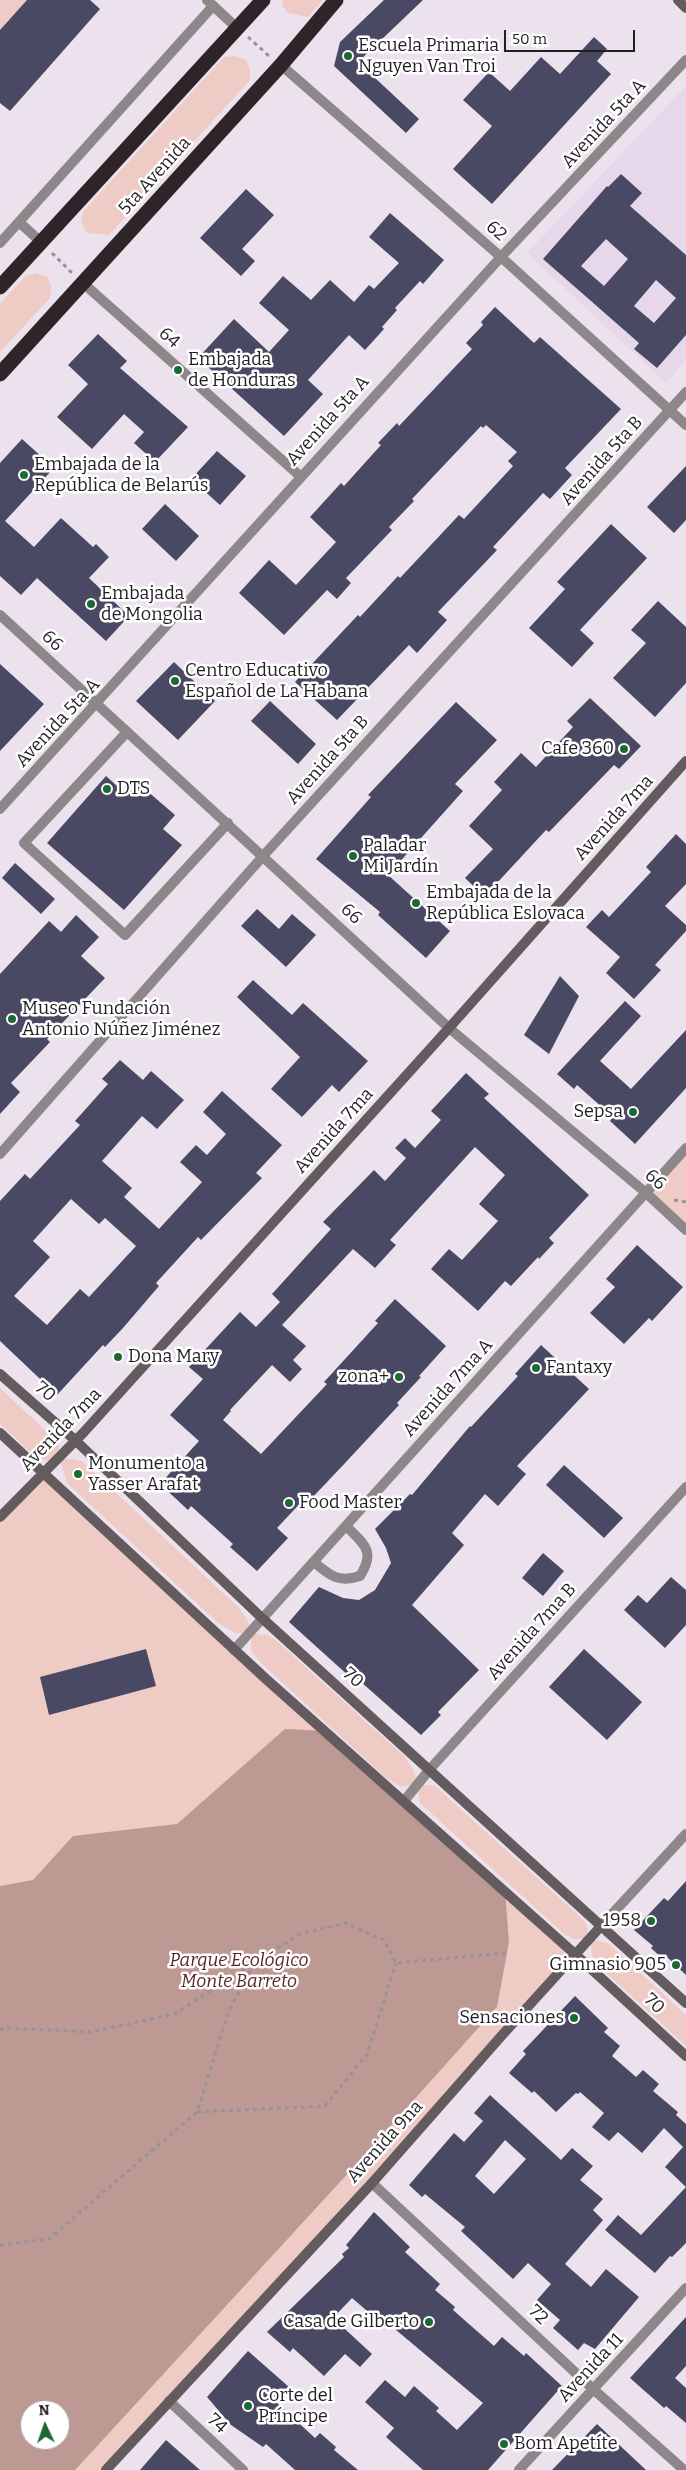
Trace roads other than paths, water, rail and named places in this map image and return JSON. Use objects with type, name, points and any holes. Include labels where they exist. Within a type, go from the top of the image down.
[{"type":"highway","points":[[0,287],[263,0]]},
{"type":"highway","name":"5ta Avenida","points":[[0,374],[280,65],[336,0]]},
{"type":"main road","points":[[678,0],[686,8]]},
{"type":"main road","name":"Avenida 7ma","points":[[0,1517],[75,1440],[449,1028],[686,761]]},
{"type":"main road","name":"70","points":[[0,1374],[75,1440],[263,1620],[430,1769],[686,2003]]},
{"type":"main road","name":"70","points":[[0,1433],[234,1650],[576,1955],[686,2056]]},
{"type":"main road","name":"Avenida 9na","points":[[106,2470],[372,2183],[602,1925]]},
{"type":"street","points":[[0,243],[210,3],[238,28]]},
{"type":"street","name":"Avenida 5ta A","points":[[0,809],[97,704],[300,476],[501,257],[686,60]]},
{"type":"street","name":"62","points":[[280,65],[501,257],[686,425]]},
{"type":"street","points":[[19,222],[41,242]]},
{"type":"street","name":"64","points":[[83,284],[300,476]]},
{"type":"street","name":"Avenida 5ta B","points":[[0,1154],[264,855],[686,392]]},
{"type":"street","name":"66","points":[[0,615],[264,855],[449,1028],[645,1192],[686,1230]]},
{"type":"street","points":[[127,732],[24,843],[117,929],[125,935],[228,823]]},
{"type":"street","name":"Avenida 7ma A","points":[[234,1650],[686,1148]]},
{"type":"street","name":"Avenida 7ma B","points":[[404,1801],[430,1769],[686,1487]]},
{"type":"street","points":[[314,1562],[332,1578],[351,1580],[360,1576],[368,1557],[366,1547],[346,1526]]},
{"type":"street","name":"Avenida 9na","points":[[602,1925],[686,1834]]},
{"type":"street","name":"72","points":[[372,2183],[593,2389],[684,2470]]},
{"type":"street","name":"Avenida 11","points":[[519,2470],[686,2288]]},
{"type":"street","name":"74","points":[[170,2401],[243,2470]]},
{"type":"place","name":"Escuela Primaria Nguyen Van Troi","points":[[348,56]]},
{"type":"place","name":"Embajada de Honduras","points":[[178,370]]},
{"type":"place","name":"Embajada de la República de Belarús","points":[[24,475]]},
{"type":"place","name":"Embajada de Mongolia","points":[[91,604]]},
{"type":"place","name":"Centro Educativo Español de La Habana","points":[[175,681]]},
{"type":"place","name":"Cafe 360","points":[[624,749]]},
{"type":"place","name":"DTS","points":[[107,789]]},
{"type":"place","name":"Paladar Mi Jardín","points":[[353,856]]},
{"type":"place","name":"Embajada de la República Eslovaca","points":[[416,903]]},
{"type":"place","name":"Museo Fundación Antonio Núñez Jiménez","points":[[12,1019]]},
{"type":"place","name":"Sepsa","points":[[633,1112]]},
{"type":"place","name":"Dona Mary","points":[[118,1357]]},
{"type":"place","name":"Fantaxy","points":[[536,1368]]},
{"type":"place","name":"zona+","points":[[399,1377]]},
{"type":"place","name":"Monumento a Yasser Arafat","points":[[78,1474]]},
{"type":"place","name":"Food Master","points":[[289,1503]]},
{"type":"place","name":"1958","points":[[651,1921]]},
{"type":"place","name":"Gimnasio 905","points":[[676,1965]]},
{"type":"place","name":"Sensaciones","points":[[574,2018]]},
{"type":"place","name":"Casa de Gilberto","points":[[429,2322]]},
{"type":"place","name":"Corte del Príncipe","points":[[248,2406]]},
{"type":"place","name":"Bom Apetíte","points":[[504,2444]]},
{"type":"park label","name":"Parque Ecológico Monte Barreto","points":[[239,1971]]}]
